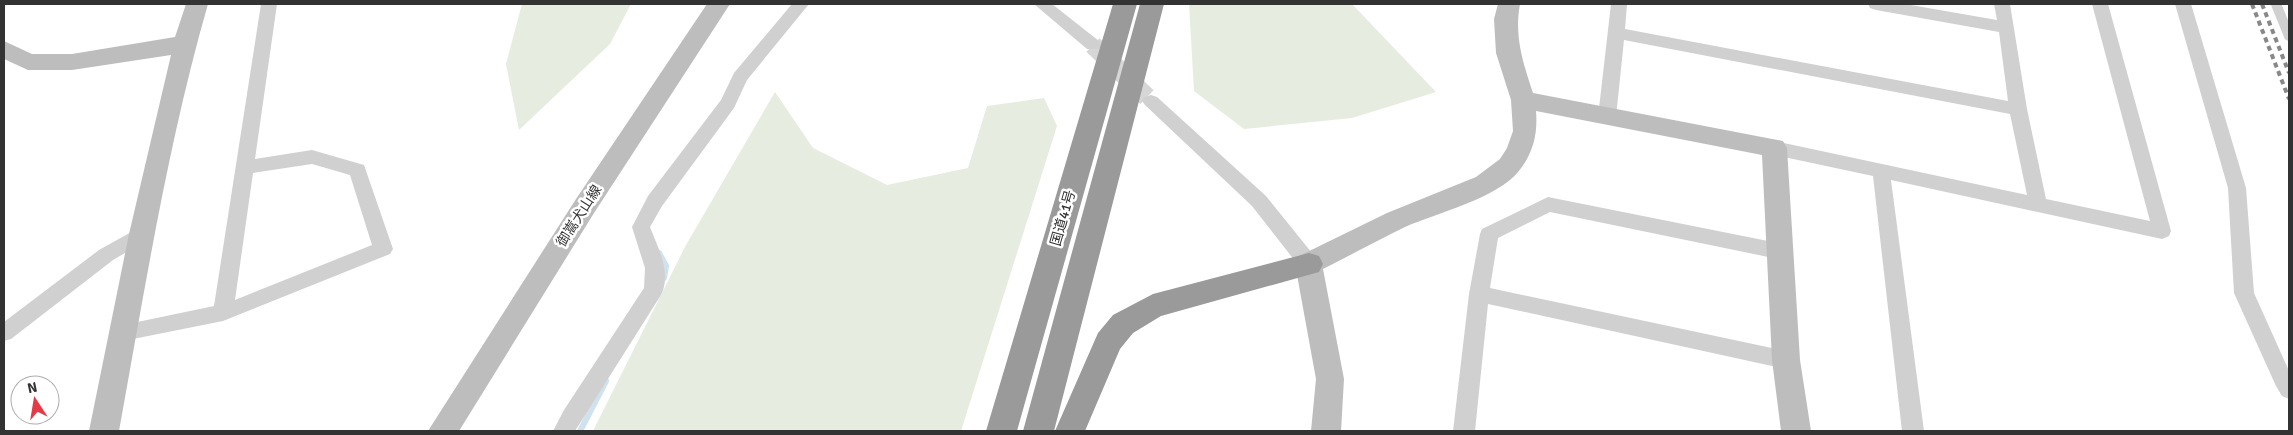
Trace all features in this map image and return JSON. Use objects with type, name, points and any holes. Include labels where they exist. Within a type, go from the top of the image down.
[{"type":"highway","name":"国道41号","points":[[1001,431],[1125,4]]},
{"type":"highway","points":[[1038,431],[1152,4]]},
{"type":"highway","points":[[1070,431],[1108,342],[1123,324],[1146,310],[1168,302],[1309,264]]},
{"type":"street","points":[[104,431],[142,234],[185,44],[197,4]]},
{"type":"street","points":[[223,313],[270,4]]},
{"type":"street","name":"御嵩犬山線","points":[[443,431],[585,206],[719,4]]},
{"type":"street","points":[[564,431],[571,417],[654,288],[655,268],[641,227],[654,200],[728,103],[740,77],[801,4]]},
{"type":"street","points":[[1042,4],[1093,46]]},
{"type":"street","points":[[1309,264],[1396,220],[1485,184],[1509,166],[1519,150],[1525,131],[1523,100],[1508,53],[1506,19],[1509,4]]},
{"type":"street","points":[[1607,117],[1619,4]]},
{"type":"street","points":[[1876,4],[2008,28]]},
{"type":"street","points":[[2002,4],[2008,28],[2018,109],[2038,205]]},
{"type":"street","points":[[1523,100],[1774,148],[2162,231],[2100,4]]},
{"type":"street","points":[[2182,4],[2237,188],[2244,293],[2289,390]]},
{"type":"street","points":[[1617,33],[2018,109]]},
{"type":"street","points":[[4,49],[28,62],[72,62],[185,44]]},
{"type":"street","points":[[1152,101],[1259,201],[1309,264],[1330,379],[1326,431]]},
{"type":"street","points":[[1774,148],[1778,250],[1786,360],[1796,431]]},
{"type":"street","points":[[123,333],[223,313],[383,249],[358,170],[312,156],[245,167]]},
{"type":"street","points":[[1881,171],[1913,431]]},
{"type":"street","points":[[1464,431],[1480,294],[1490,234],[1548,204],[1778,250]]},
{"type":"street","points":[[4,332],[106,255],[142,234]]},
{"type":"street","points":[[1480,294],[1786,360]]},
{"type":"lane","points":[[2276,4],[2289,36]]},
{"type":"shaded area","points":[[522,4],[631,4],[610,44],[519,130],[506,64]]},
{"type":"shaded area","points":[[1189,4],[1352,4],[1436,92],[1352,118],[1244,129],[1194,91]]},
{"type":"shaded area","points":[[775,92],[813,148],[887,185],[968,168],[987,106],[1044,98],[1057,126],[961,431],[593,431],[686,245]]},
{"type":"waterway","points":[[659,253],[666,266],[664,278]]},
{"type":"waterway","points":[[580,431],[606,381]]},
{"type":"tunnel","points":[[1093,45],[1151,101]]},
{"type":"railway","points":[[2252,4],[2289,99]]},
{"type":"railway","points":[[2262,4],[2289,73]]}]
